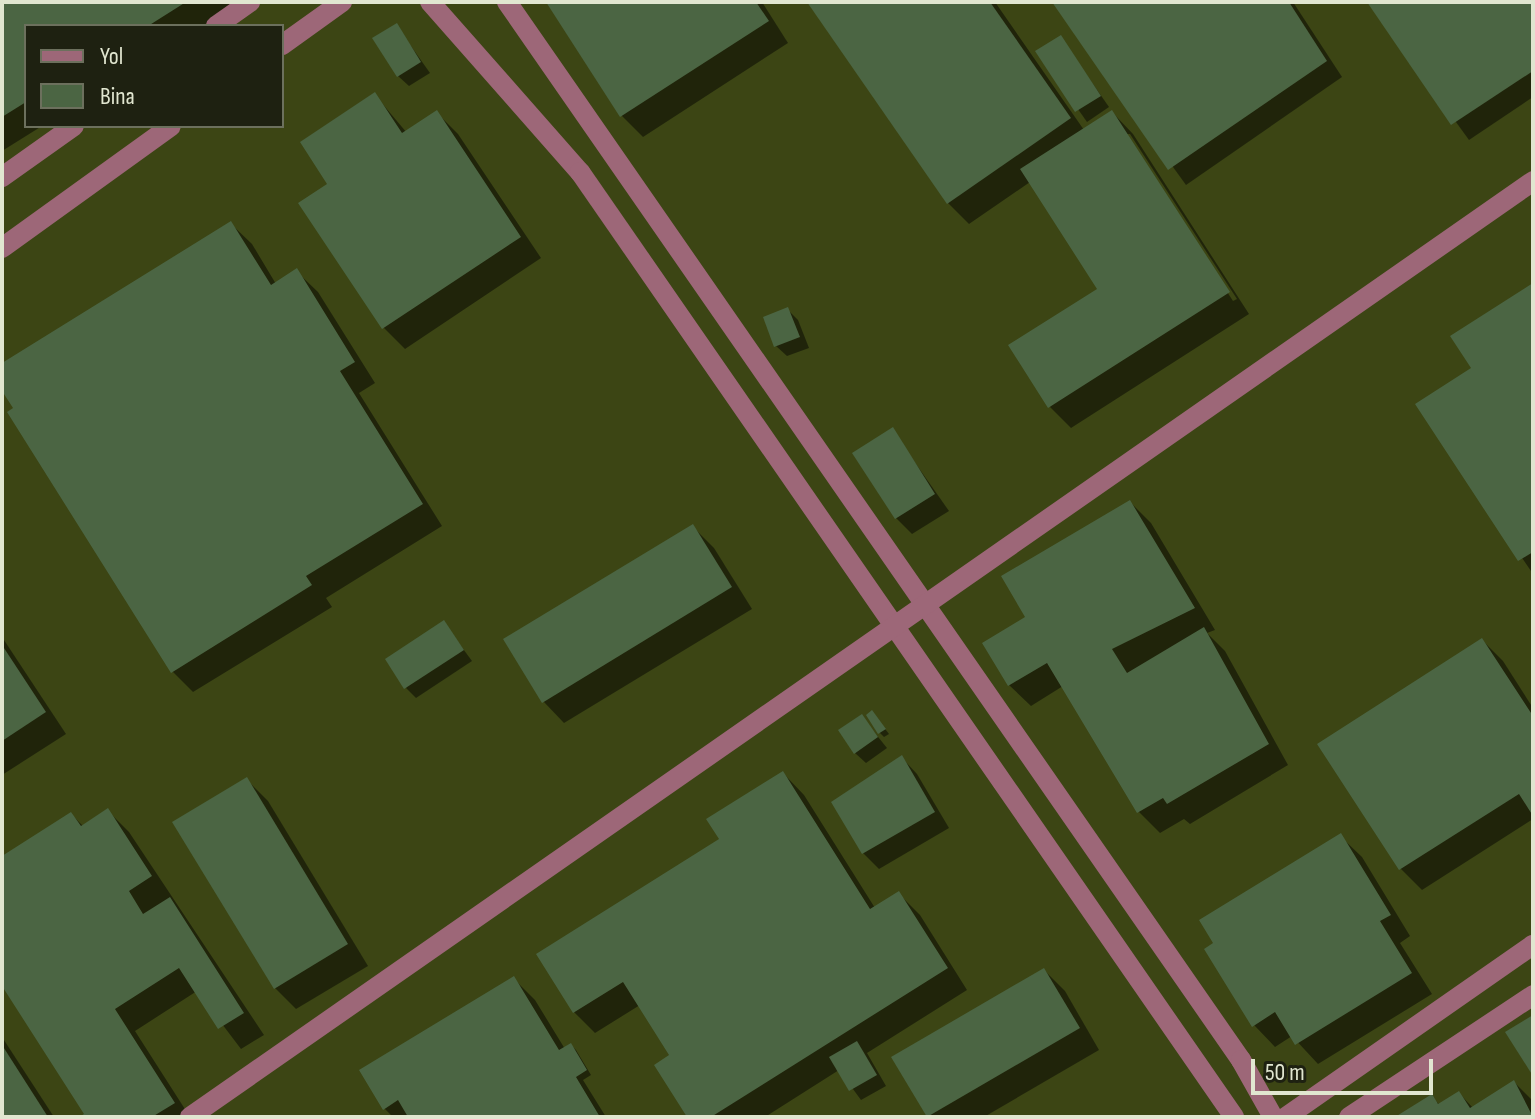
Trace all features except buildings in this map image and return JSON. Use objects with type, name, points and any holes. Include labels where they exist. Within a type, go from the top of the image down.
[{"type":"street","points":[[219,24],[250,2]]},
{"type":"street","points":[[284,44],[342,2]]},
{"type":"street","points":[[430,2],[580,172],[1234,1117]]},
{"type":"street","points":[[507,2],[1241,1060],[1273,1117]]},
{"type":"street","points":[[2,177],[71,128]]},
{"type":"street","points":[[2,248],[168,128]]},
{"type":"street","points":[[190,1117],[1533,181]]},
{"type":"street","points":[[1286,1117],[1533,945]]},
{"type":"street","points":[[1349,1117],[1533,995]]},
{"type":"shaded area","points":[[2,2],[1533,2],[1533,1117],[2,1117]]}]
